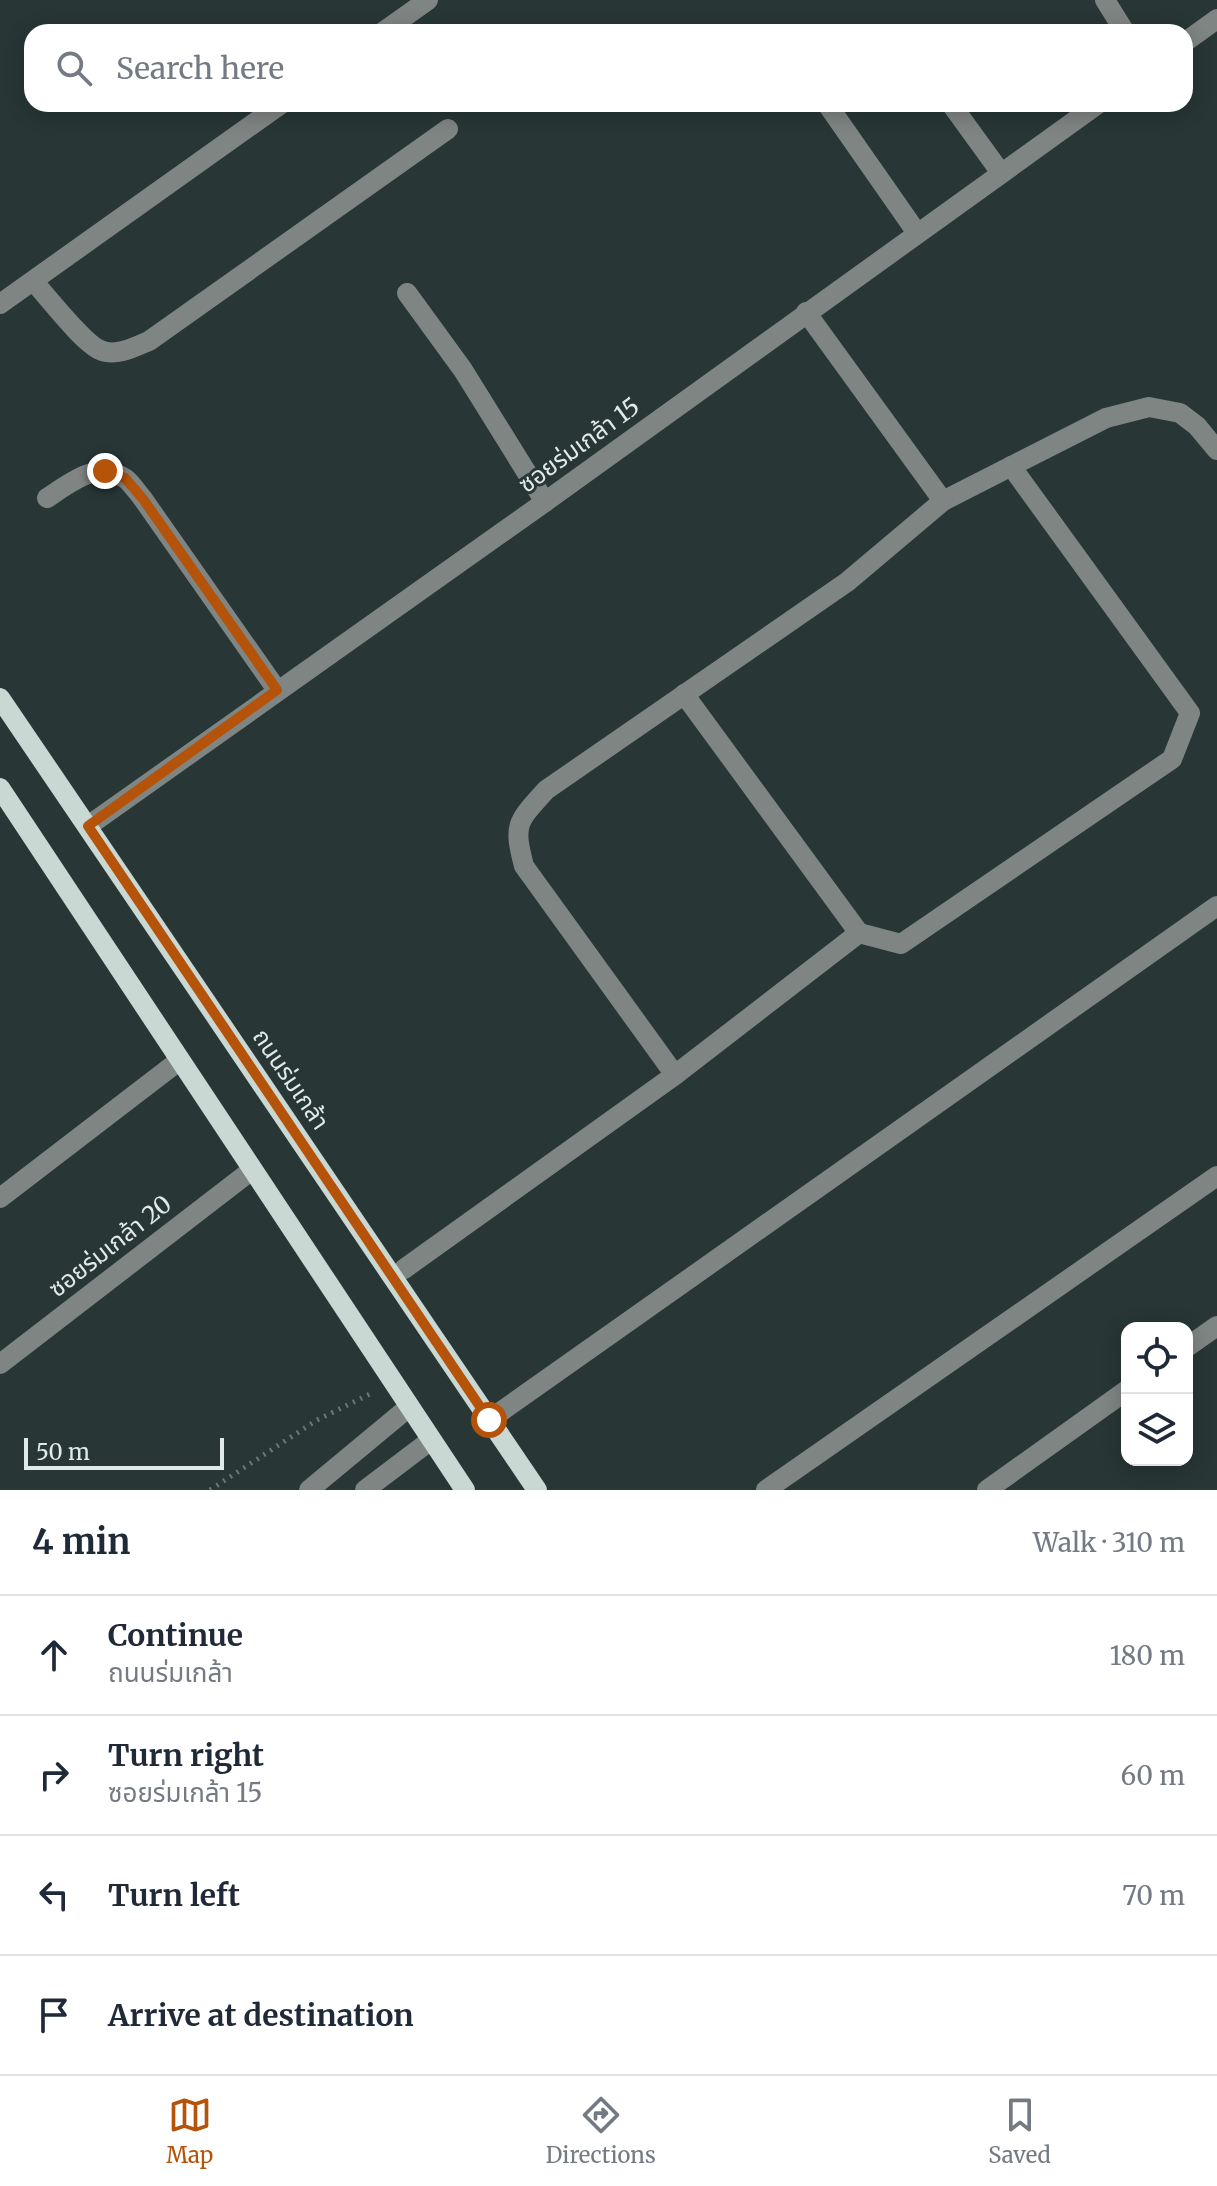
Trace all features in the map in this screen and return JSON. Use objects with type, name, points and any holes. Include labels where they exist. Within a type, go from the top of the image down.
[{"type":"main road","name":"ถนนร่มเกล้า","points":[[0,698],[537,1490]]},
{"type":"main road","points":[[0,788],[465,1490]]},
{"type":"street","points":[[394,24],[428,0]]},
{"type":"street","points":[[1105,0],[1120,24]]},
{"type":"street","points":[[1193,36],[1217,19]]},
{"type":"street","points":[[0,304],[270,112]]},
{"type":"street","points":[[833,112],[917,233]]},
{"type":"street","points":[[957,112],[1001,173]]},
{"type":"street","name":"ซอยร่มเกล้า 15","points":[[88,826],[1087,112]]},
{"type":"street","points":[[33,281],[79,332],[100,350],[122,352],[149,341],[448,129]]},
{"type":"street","points":[[407,293],[470,380],[545,502]]},
{"type":"street","points":[[806,312],[943,501]]},
{"type":"street","points":[[675,1075],[524,866],[517,838],[521,817],[546,790],[847,582],[943,501],[965,487],[1106,418],[1149,407],[1180,413],[1197,426],[1217,450]]},
{"type":"street","points":[[684,694],[859,933],[901,944],[1172,759],[1190,713],[1011,466]]},
{"type":"street","points":[[47,498],[83,475],[105,471],[125,478],[277,690]]},
{"type":"street","points":[[489,1420],[1217,906]]},
{"type":"street","points":[[404,1269],[675,1075],[859,933]]},
{"type":"street","points":[[0,1198],[180,1060]]},
{"type":"street","name":"ซอยร่มเกล้า 20","points":[[0,1364],[252,1170]]},
{"type":"street","points":[[766,1490],[1217,1176]]},
{"type":"street","points":[[1193,1343],[1217,1326]]},
{"type":"street","points":[[987,1490],[1121,1394]]},
{"type":"street","points":[[309,1490],[409,1407]]},
{"type":"street","points":[[365,1490],[431,1440]]},
{"type":"path","points":[[210,1490],[317,1420],[393,1383]]},
{"type":"route","points":[[105,471],[125,478],[143,499],[277,690],[88,826],[489,1420]]}]
